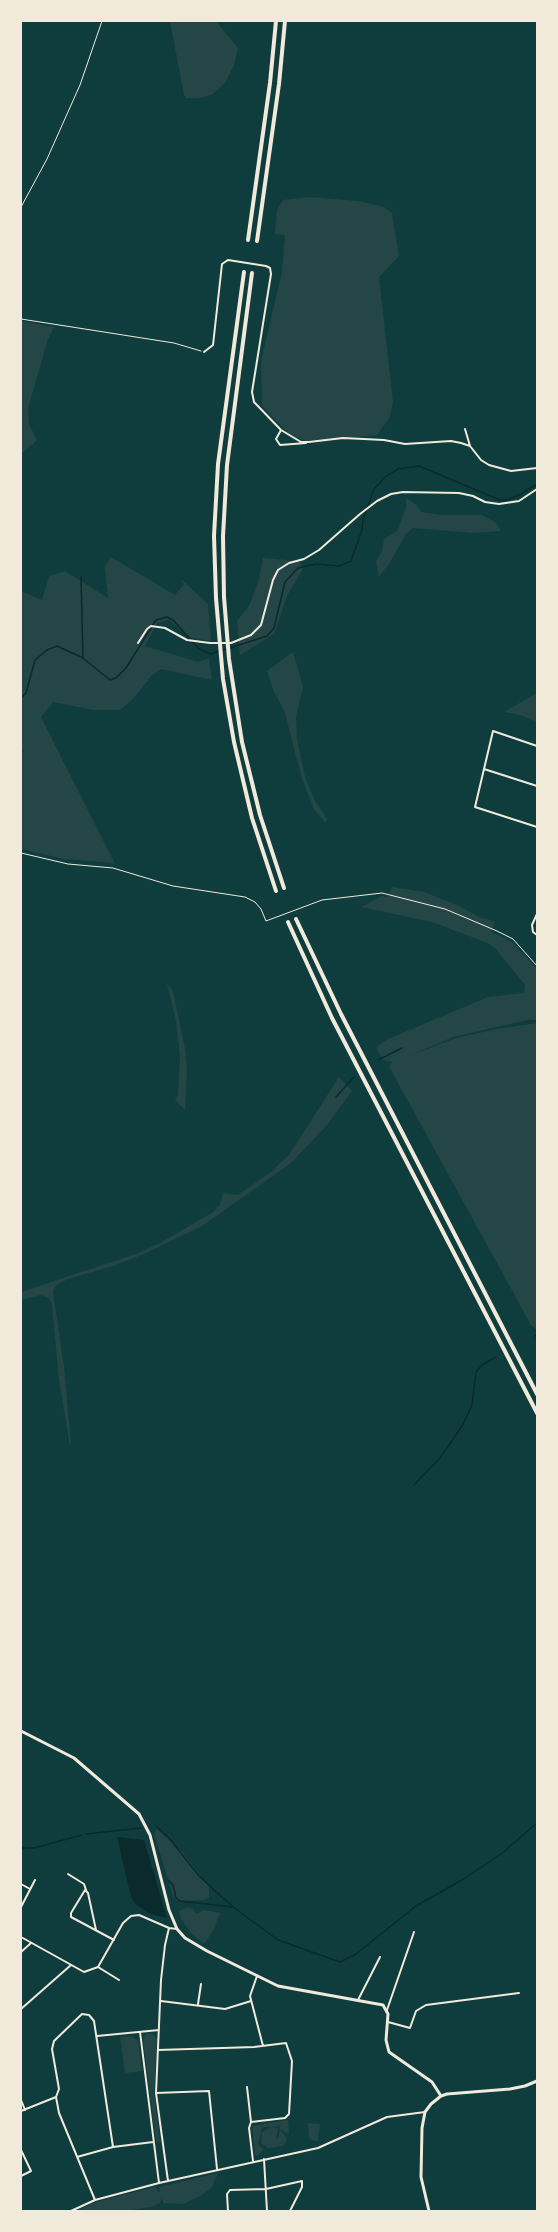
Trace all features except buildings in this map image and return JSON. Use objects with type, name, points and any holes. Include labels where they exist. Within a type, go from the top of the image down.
[{"type":"highway","points":[[248,240],[270,83],[276,21]]},
{"type":"highway","points":[[257,241],[279,84],[285,21]]},
{"type":"highway","points":[[244,272],[220,442],[215,506],[215,573],[223,679],[244,790],[276,891]]},
{"type":"highway","points":[[252,273],[229,443],[224,506],[223,573],[232,678],[250,775],[269,845],[284,888]]},
{"type":"highway","points":[[296,919],[341,1014],[537,1394]]},
{"type":"highway","points":[[288,922],[332,1018],[537,1413]]},
{"type":"street","points":[[204,352],[213,345],[222,264],[228,260],[268,266],[271,274],[252,392],[254,402],[281,430],[301,442],[309,442]]},
{"type":"street","points":[[465,429],[470,446],[481,460],[489,465],[511,471],[537,468]]},
{"type":"street","points":[[281,430],[276,439],[280,445],[343,438],[384,440],[405,444],[451,441],[470,446]]},
{"type":"street","points":[[138,643],[147,629],[151,626],[165,628],[186,640],[210,643],[231,643],[251,635],[261,624],[273,580],[278,570],[289,563],[304,559],[319,550],[370,506],[391,494],[403,492],[459,493],[473,496],[485,502],[511,503],[519,501],[537,489]]},
{"type":"street","points":[[537,746],[493,730],[475,807],[537,827]]},
{"type":"street","points":[[484,769],[537,786]]},
{"type":"street","points":[[537,914],[532,925],[533,932],[537,935]]},
{"type":"street","points":[[21,1731],[74,1758],[139,1814],[150,1835],[169,1910],[177,1929],[191,1942],[257,1976],[291,1989],[381,2004],[387,2010]]},
{"type":"street","points":[[68,1874],[84,1884],[89,1896],[96,1930]]},
{"type":"street","points":[[21,1908],[35,1880]]},
{"type":"street","points":[[21,1884],[30,1889]]},
{"type":"street","points":[[86,1890],[81,1894],[71,1917],[114,1940]]},
{"type":"street","points":[[21,1937],[84,1972],[98,1967],[123,1924],[134,1914],[160,1922],[170,1928],[177,1929]]},
{"type":"street","points":[[168,2181],[156,2093],[165,1945],[170,1928]]},
{"type":"street","points":[[414,1932],[387,2010],[388,2022],[386,2040],[390,2054],[432,2082],[441,2096]]},
{"type":"street","points":[[21,1952],[31,1943]]},
{"type":"street","points":[[358,2000],[380,1957]]},
{"type":"street","points":[[21,2009],[71,1965]]},
{"type":"street","points":[[98,1967],[119,1980]]},
{"type":"street","points":[[257,1976],[250,1992],[250,2001],[263,2046]]},
{"type":"street","points":[[198,2004],[201,1984]]},
{"type":"street","points":[[388,2022],[410,2028],[416,2011],[426,2005],[519,1993]]},
{"type":"street","points":[[161,2000],[225,2008],[250,2001]]},
{"type":"street","points":[[95,2200],[59,2113],[56,2097],[59,2089],[52,2045],[74,2021],[84,2014],[93,2019],[97,2036],[113,2147]]},
{"type":"street","points":[[97,2036],[159,2030]]},
{"type":"street","points":[[140,2032],[159,2183]]},
{"type":"street","points":[[158,2050],[263,2046],[285,2042],[292,2061],[288,2115],[285,2118],[251,2122]]},
{"type":"street","points":[[429,2211],[421,2177],[422,2128],[425,2112],[441,2096],[510,2089],[525,2086],[537,2081]]},
{"type":"street","points":[[247,2087],[251,2122],[249,2128],[253,2161]]},
{"type":"street","points":[[156,2093],[209,2091],[217,2169]]},
{"type":"street","points":[[21,2111],[56,2097]]},
{"type":"street","points":[[21,2100],[25,2110]]},
{"type":"street","points":[[71,2211],[95,2200],[159,2183],[253,2161],[318,2148],[388,2118],[425,2112]]},
{"type":"street","points":[[77,2157],[113,2147],[153,2142]]},
{"type":"street","points":[[21,2150],[31,2171],[21,2176]]},
{"type":"street","points":[[264,2159],[267,2211]]},
{"type":"street","points":[[228,2211],[227,2194],[230,2190],[266,2189],[302,2181],[302,2187],[290,2211]]},
{"type":"path","points":[[21,207],[47,159],[80,85],[102,21]]},
{"type":"path","points":[[21,319],[174,343],[204,352]]},
{"type":"path","points":[[21,853],[68,864],[113,868],[173,886],[245,897],[255,902],[261,909],[266,921],[310,903],[322,900],[382,893],[422,902],[467,917],[513,939],[537,966]]},
{"type":"shaded area","points":[[170,21],[216,21],[238,48],[234,65],[225,83],[213,94],[201,98],[186,98],[184,95]]},
{"type":"shaded area","points":[[309,197],[358,201],[384,207],[392,213],[399,256],[379,277],[393,402],[390,417],[377,435],[305,441],[288,433],[262,406],[261,361],[282,272],[285,235],[275,234],[277,210],[283,200]]},
{"type":"shaded area","points":[[21,321],[54,327],[48,339],[28,408],[29,424],[37,440],[21,454]]},
{"type":"shaded area","points":[[406,498],[417,505],[421,512],[443,515],[481,515],[495,522],[501,531],[475,533],[413,528],[406,534],[389,564],[379,576],[376,562],[382,551],[384,539],[397,531],[406,508]]},
{"type":"shaded area","points":[[111,557],[175,595],[184,584],[180,578],[208,604],[211,641],[191,638],[169,620],[157,623],[145,646],[198,662],[209,658],[212,680],[161,669],[152,675],[134,698],[120,710],[93,710],[53,702],[41,717],[115,864],[64,859],[21,849],[21,754],[26,747],[21,752],[21,591],[42,600],[49,576],[65,571],[108,598],[105,567]]},
{"type":"shaded area","points":[[263,558],[299,561],[303,569],[288,594],[274,634],[240,655],[237,621],[249,606],[259,579]]},
{"type":"shaded area","points":[[293,652],[303,686],[296,717],[297,740],[305,777],[315,801],[327,819],[325,823],[314,809],[302,779],[284,710],[274,692],[267,671]]},
{"type":"shaded area","points":[[537,693],[537,722],[520,715],[504,712]]},
{"type":"shaded area","points":[[392,887],[424,892],[459,906],[479,917],[495,922],[491,932],[512,942],[537,969],[537,1020],[528,1020],[453,1037],[409,1056],[456,1038],[497,1029],[537,1023],[537,1330],[531,1325],[392,1072],[389,1066],[392,1062],[383,1060],[376,1047],[388,1039],[488,997],[524,993],[525,985],[496,949],[488,943],[432,922],[361,907],[382,896],[388,897]]},
{"type":"shaded area","points":[[167,984],[173,991],[185,1049],[187,1072],[185,1110],[175,1100],[178,1095],[180,1056],[176,1021]]},
{"type":"shaded area","points":[[339,1077],[352,1091],[327,1125],[291,1163],[202,1226],[144,1254],[113,1266],[68,1279],[55,1286],[53,1292],[64,1367],[70,1446],[59,1380],[52,1304],[49,1298],[41,1295],[21,1300],[21,1292],[136,1254],[162,1242],[213,1212],[220,1205],[223,1193],[238,1195],[271,1172],[289,1155]]},
{"type":"shaded area","points":[[157,1829],[183,1853],[209,1887],[209,1898],[204,1900],[177,1901],[173,1897],[154,1833]]},
{"type":"shaded area","points":[[117,1837],[144,1840],[167,1918],[151,1914],[136,1905],[131,1897]]},
{"type":"shaded area","points":[[188,1907],[193,1909],[196,1914],[204,1910],[220,1913],[213,1931],[204,1944],[191,1933],[181,1919],[179,1911]]},
{"type":"shaded area","points":[[147,2033],[154,2035],[157,2040],[154,2093],[160,2142],[156,2142],[143,2039]]},
{"type":"shaded area","points":[[131,2036],[138,2040],[142,2071],[125,2073],[120,2037]]},
{"type":"shaded area","points":[[288,2120],[289,2134],[279,2129],[281,2126],[278,2125],[276,2127],[262,2127],[258,2144],[263,2150],[257,2156],[255,2155],[252,2126]]},
{"type":"shaded area","points":[[308,2123],[320,2124],[318,2141],[312,2140],[309,2137]]},
{"type":"shaded area","points":[[271,2127],[278,2129],[276,2139],[278,2139],[280,2130],[284,2134],[287,2140],[283,2146],[268,2148],[261,2143],[262,2132]]},
{"type":"shaded area","points":[[218,2173],[212,2187],[200,2196],[183,2204],[163,2203],[162,2198],[160,2203],[151,2207],[125,2211],[75,2211],[96,2202],[155,2187],[160,2193],[159,2187]]},
{"type":"waterway","points":[[230,648],[267,636],[274,628],[285,582],[298,568],[316,564],[339,566],[351,561],[362,530],[363,519],[374,489],[385,477],[398,469],[419,466],[500,500],[507,500],[519,495],[537,484]]},
{"type":"waterway","points":[[81,577],[83,657]]},
{"type":"waterway","points":[[21,698],[26,693],[35,660],[47,650],[57,646],[83,658],[110,680],[116,678],[126,668],[156,620],[167,617],[174,621],[199,649],[211,654],[226,649]]},
{"type":"waterway","points":[[378,1060],[402,1048]]},
{"type":"waterway","points":[[336,1097],[354,1077]]},
{"type":"waterway","points":[[414,1485],[440,1458],[462,1426],[472,1405],[476,1372],[482,1365],[496,1357]]},
{"type":"waterway","points":[[156,1826],[169,1838],[199,1876],[233,1907],[278,1940],[340,1962],[356,1954],[416,1906],[462,1880],[501,1854],[537,1823]]},
{"type":"waterway","points":[[86,1834],[141,1828]]},
{"type":"waterway","points":[[21,1848],[34,1848],[82,1835]]},
{"type":"waterway","points":[[168,1880],[173,1885],[176,1898],[180,1901],[232,1907]]}]
